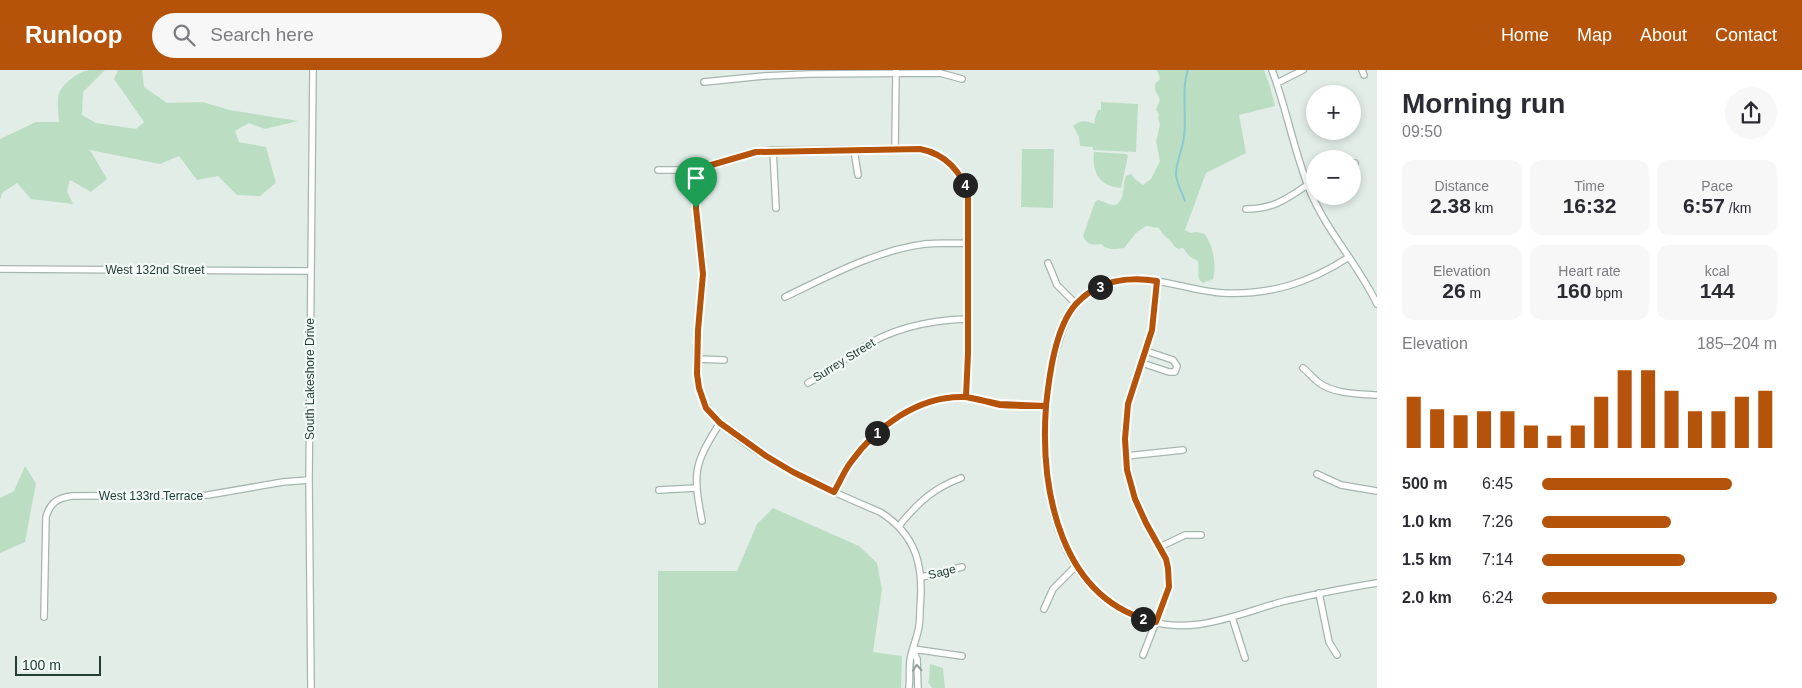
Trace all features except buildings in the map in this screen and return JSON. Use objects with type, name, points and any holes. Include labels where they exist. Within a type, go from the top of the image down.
[{"type":"street","name":"South Lakeshore Drive","points":[[311,688],[309,480],[313,70]]},
{"type":"street","points":[[1272,70],[1306,179]]},
{"type":"street","points":[[1277,83],[1303,70]]},
{"type":"street","points":[[704,82],[764,76],[896,72],[940,73],[962,79]]},
{"type":"street","points":[[896,72],[896,150]]},
{"type":"street","points":[[658,170],[694,170],[756,152],[773,150],[920,149],[936,153],[946,160],[961,176],[968,196],[966,397]]},
{"type":"street","points":[[773,150],[776,208]]},
{"type":"street","points":[[854,150],[858,175]]},
{"type":"street","points":[[694,170],[697,181],[696,222],[703,274],[697,360],[699,388],[706,408],[720,423],[786,468],[880,512],[899,527],[913,547],[922,577],[918,631],[910,659],[909,688]]},
{"type":"street","points":[[1246,209],[1261,209],[1273,206],[1306,186]]},
{"type":"street","points":[[1318,205],[1377,304]]},
{"type":"street","points":[[785,297],[838,272],[898,250],[924,244],[967,243]]},
{"type":"street","points":[[1349,257],[1325,273],[1305,281],[1260,292],[1210,292],[1140,278],[1122,279],[1099,287],[1076,304],[1067,319],[1060,338],[1050,376],[1046,406],[1046,462],[1052,502],[1064,542],[1076,566],[1095,589],[1113,604],[1136,616],[1170,625],[1190,626],[1206,624],[1319,593],[1377,583]]},
{"type":"street","points":[[1048,263],[1057,285],[1076,304]]},
{"type":"street","name":"West 132nd Street","points":[[0,269],[310,272]]},
{"type":"street","points":[[1143,655],[1166,596],[1169,579],[1166,559],[1135,499],[1127,470],[1125,432],[1128,404],[1146,351],[1154,313],[1157,281]]},
{"type":"street","name":"Surrey Street","points":[[808,383],[861,349],[893,332],[928,323],[968,319]]},
{"type":"street","points":[[1142,363],[1169,372],[1175,372],[1177,366],[1173,360],[1146,351]]},
{"type":"street","points":[[697,360],[724,360]]},
{"type":"street","points":[[1303,368],[1319,383],[1327,387],[1377,395]]},
{"type":"street","points":[[834,492],[852,461],[874,436],[894,419],[917,407],[953,397],[966,397],[999,404],[1046,406]]},
{"type":"street","points":[[702,521],[696,488],[700,456],[720,423]]},
{"type":"street","points":[[1126,456],[1183,450]]},
{"type":"street","points":[[1317,474],[1341,485],[1377,492]]},
{"type":"street","points":[[899,527],[927,496],[946,484],[961,478]]},
{"type":"street","name":"West 133rd Terrace","points":[[44,617],[45,525],[48,509],[57,500],[72,496],[208,495],[284,482],[309,480]]},
{"type":"street","points":[[658,490],[696,488]]},
{"type":"street","points":[[1160,547],[1185,536],[1201,535]]},
{"type":"street","points":[[1044,609],[1053,588],[1076,566]]},
{"type":"street","name":"Sage","points":[[922,577],[962,567]]},
{"type":"street","points":[[1319,593],[1329,642],[1337,654]]},
{"type":"street","points":[[1232,617],[1245,658]]},
{"type":"street","points":[[913,649],[962,656]]},
{"type":"street","points":[[913,649],[917,659],[918,688]]},
{"type":"green space","points":[[90,70],[105,70],[83,92],[82,115],[96,123],[136,129],[144,122],[114,79],[118,70],[142,70],[144,87],[167,103],[202,102],[230,110],[298,121],[265,129],[249,123],[235,131],[239,142],[266,147],[276,183],[260,196],[237,195],[218,176],[197,180],[179,156],[160,164],[90,150],[107,179],[91,192],[70,180],[67,191],[73,204],[31,199],[17,183],[2,193],[0,200],[0,139],[36,122],[59,122],[59,93],[66,83],[76,75]]},
{"type":"green space","points":[[1157,70],[1264,70],[1275,106],[1239,115],[1246,153],[1206,173],[1185,230],[1190,233],[1205,234],[1212,250],[1215,267],[1213,279],[1203,283],[1198,276],[1198,261],[1190,257],[1183,248],[1178,249],[1174,246],[1159,228],[1146,226],[1136,233],[1124,248],[1117,249],[1109,249],[1101,244],[1090,244],[1083,236],[1095,202],[1098,200],[1112,205],[1118,204],[1122,197],[1126,176],[1131,174],[1143,185],[1151,179],[1160,161],[1156,142],[1160,124],[1159,114],[1156,110],[1160,99],[1155,90],[1155,84],[1160,79]]},
{"type":"green space","points":[[1101,102],[1138,104],[1136,152],[1093,150],[1093,147],[1080,146],[1079,137],[1073,126],[1083,121],[1094,124],[1098,110],[1101,110]]},
{"type":"green space","points":[[1022,149],[1054,149],[1053,208],[1021,207]]},
{"type":"green space","points":[[1094,152],[1126,154],[1128,156],[1121,188],[1113,187],[1098,177],[1094,166]]},
{"type":"green space","points":[[25,466],[36,483],[25,542],[0,553],[0,498],[14,491]]},
{"type":"green space","points":[[773,508],[859,546],[877,563],[882,589],[873,652],[902,656],[901,688],[658,688],[658,571],[737,571],[757,524]]},
{"type":"green space","points":[[930,664],[943,668],[945,688],[932,688],[928,682]]},
{"type":"waterway","points":[[1185,201],[1177,182],[1176,171],[1184,137],[1184,94],[1188,70]]},
{"type":"route","points":[[696,208],[697,181],[694,170],[756,152],[773,150],[920,149],[936,153],[954,167],[961,176],[968,196],[968,353],[966,397],[999,404],[1008,405],[1040,406],[1046,406],[1050,376],[1060,338],[1067,319],[1076,304],[1099,287],[1122,279],[1140,278],[1157,281],[1152,330],[1128,404],[1125,439],[1127,470],[1135,499],[1166,559],[1168,568],[1169,587],[1156,622],[1136,616],[1102,596],[1084,578],[1069,553],[1057,522],[1052,502],[1046,462],[1046,406],[1008,405],[966,397],[953,397],[917,407],[894,419],[874,436],[852,461],[834,492],[819,486],[766,456],[720,423],[706,408],[699,388],[697,374],[698,330],[703,274],[696,208]]}]
